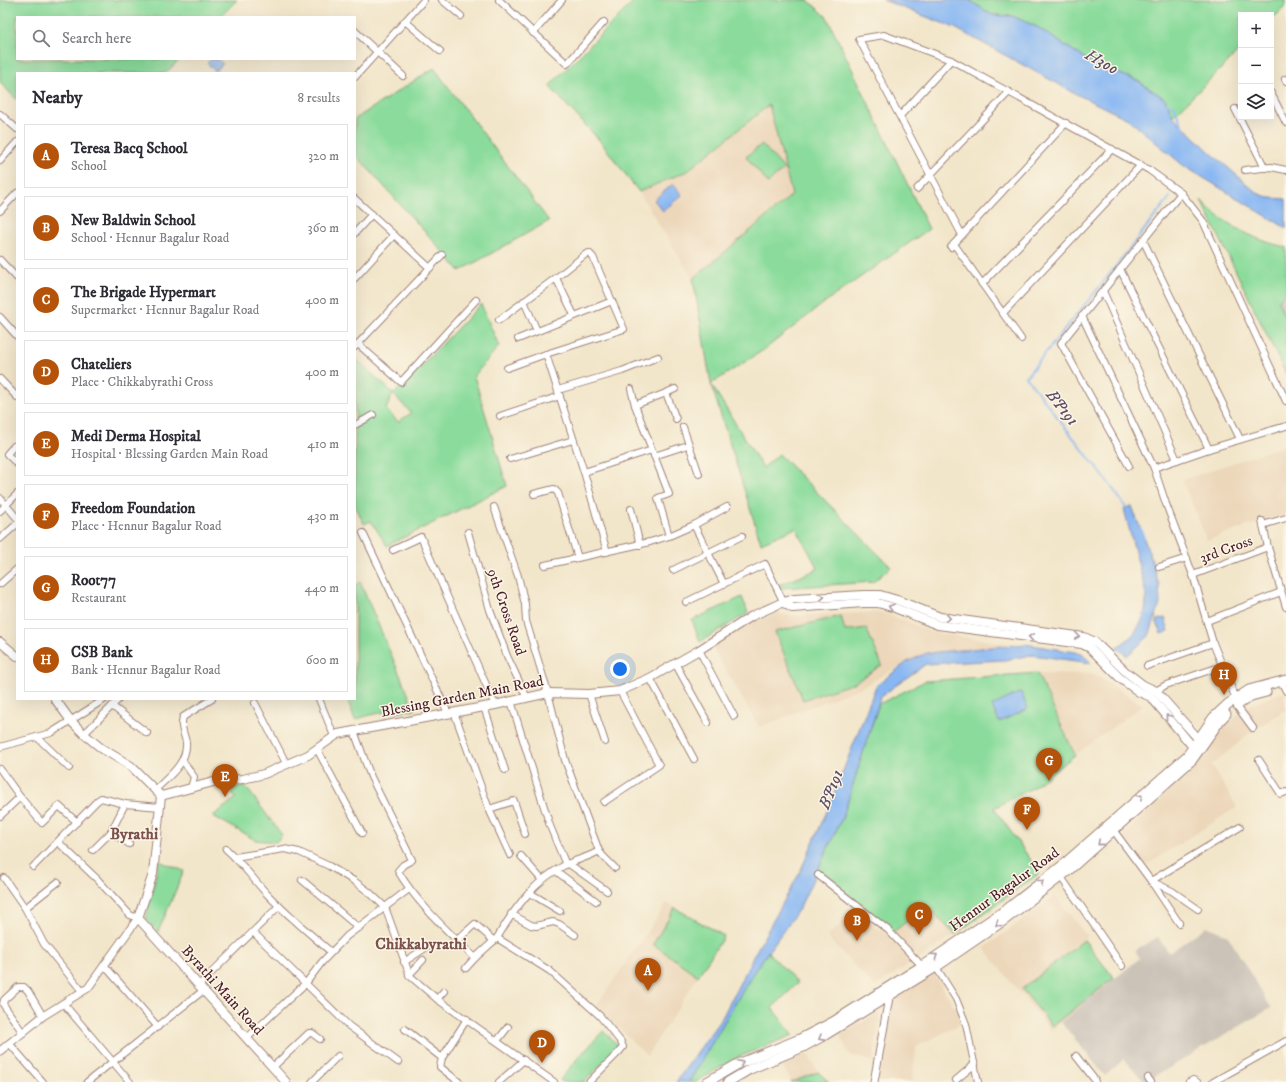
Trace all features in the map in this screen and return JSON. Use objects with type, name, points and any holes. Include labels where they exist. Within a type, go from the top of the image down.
[{"type":"main road","name":"Blessing Garden Main Road","points":[[158,793],[192,788],[217,782],[243,779],[264,774],[308,755],[338,734],[354,730],[495,705],[548,693],[589,694],[620,691],[650,678],[699,650],[752,616],[781,603],[794,599],[864,595],[880,595],[940,617],[1084,637],[1095,642],[1126,672],[1143,685],[1156,691],[1198,746]]},
{"type":"main road","points":[[784,603],[792,608],[878,603],[938,624],[1082,644],[1090,648],[1121,678],[1139,692],[1151,697],[1198,746]]},
{"type":"main road","points":[[0,642],[16,653]]},
{"type":"main road","name":"Hennur Bagalur Road","points":[[728,1082],[750,1069],[808,1044],[890,991],[922,966],[1007,909],[1063,865],[1187,756],[1198,746],[1236,702],[1284,685]]},
{"type":"main road","points":[[56,700],[71,721],[84,734],[101,748],[132,766],[158,793],[160,807],[153,874],[138,918]]},
{"type":"main road","name":"Hennur Bagalur Road","points":[[707,1082],[738,1064],[800,1039],[936,967],[1006,919],[1060,877],[1114,831],[1192,760],[1198,746]]},
{"type":"main road","name":"Byrathi Main Road","points":[[138,918],[286,1082]]},
{"type":"street","points":[[356,76],[424,0]]},
{"type":"street","points":[[442,0],[461,16]]},
{"type":"street","points":[[499,0],[566,64],[604,22]]},
{"type":"street","points":[[533,33],[562,0]]},
{"type":"street","points":[[405,21],[440,51]]},
{"type":"street","points":[[356,32],[403,76]]},
{"type":"street","points":[[962,235],[859,39],[884,35],[952,60],[1141,165],[1181,193],[1203,221],[1286,401]]},
{"type":"street","points":[[900,116],[952,60]]},
{"type":"street","points":[[917,189],[1009,92]]},
{"type":"street","points":[[1274,99],[1286,123]]},
{"type":"street","points":[[1234,109],[1265,168]]},
{"type":"street","points":[[0,114],[16,128]]},
{"type":"street","points":[[1021,339],[952,245],[1066,123]]},
{"type":"street","points":[[0,161],[16,143]]},
{"type":"street","points":[[982,284],[1112,149]]},
{"type":"street","points":[[1003,313],[1141,165]]},
{"type":"street","points":[[1245,170],[1271,167],[1286,170]]},
{"type":"street","points":[[1129,466],[1061,343],[1181,193]]},
{"type":"street","points":[[0,211],[15,197]]},
{"type":"street","points":[[356,200],[430,268]]},
{"type":"street","points":[[356,232],[372,214]]},
{"type":"street","points":[[356,277],[394,235]]},
{"type":"street","points":[[1143,240],[1240,439]]},
{"type":"street","points":[[499,320],[589,253],[593,257],[624,329],[507,368]]},
{"type":"street","points":[[442,255],[357,346],[401,382],[476,300]]},
{"type":"street","points":[[0,260],[16,277]]},
{"type":"street","points":[[1120,269],[1209,449]]},
{"type":"street","points":[[556,278],[574,315]]},
{"type":"street","points":[[1103,290],[1177,460]]},
{"type":"street","points":[[524,301],[537,331]]},
{"type":"street","points":[[518,339],[574,315],[612,301]]},
{"type":"street","points":[[1082,316],[1154,468],[1193,575],[1212,643],[1236,702],[1253,728]]},
{"type":"street","points":[[0,318],[16,333]]},
{"type":"street","points":[[546,354],[584,472],[607,552]]},
{"type":"street","points":[[500,416],[658,357]]},
{"type":"street","points":[[0,379],[16,396]]},
{"type":"street","points":[[631,389],[635,405],[670,494],[658,498],[669,536]]},
{"type":"street","points":[[635,405],[675,389]]},
{"type":"street","points":[[666,393],[676,419]]},
{"type":"street","points":[[356,424],[372,416]]},
{"type":"street","points":[[1154,468],[1240,439],[1286,426]]},
{"type":"street","points":[[683,427],[699,474]]},
{"type":"street","points":[[510,459],[574,440]]},
{"type":"street","points":[[584,472],[688,445]]},
{"type":"street","points":[[14,446],[7,454],[16,463]]},
{"type":"street","points":[[534,494],[554,489],[558,493],[578,558]]},
{"type":"street","points":[[0,511],[16,495]]},
{"type":"street","points":[[0,498],[16,517]]},
{"type":"street","points":[[494,507],[518,576],[525,604],[526,621],[548,693],[565,760],[599,851],[615,868]]},
{"type":"street","points":[[545,565],[640,545],[669,536],[727,508]]},
{"type":"street","points":[[631,509],[640,545]]},
{"type":"street","points":[[1286,518],[1263,523],[1268,547],[1286,607]]},
{"type":"street","points":[[0,539],[16,525]]},
{"type":"street","points":[[694,525],[724,584]]},
{"type":"street","name":"9th Cross Road","points":[[468,532],[490,610],[507,656],[527,698]]},
{"type":"street","points":[[363,533],[451,713],[489,809],[510,855]]},
{"type":"street","points":[[673,570],[742,536]]},
{"type":"street","points":[[393,550],[421,537],[495,705]]},
{"type":"street","name":"3rd Cross","points":[[1193,575],[1268,547]]},
{"type":"street","points":[[1159,567],[1187,558]]},
{"type":"street","points":[[686,602],[765,564],[784,603]]},
{"type":"street","points":[[0,584],[16,570]]},
{"type":"street","points":[[1207,621],[1281,592]]},
{"type":"street","points":[[1147,666],[1212,643]]},
{"type":"street","points":[[699,650],[734,716]]},
{"type":"street","points":[[675,663],[708,723]]},
{"type":"street","points":[[1158,689],[1222,666]]},
{"type":"street","points":[[650,678],[694,759]]},
{"type":"street","points":[[604,802],[659,765],[620,691]]},
{"type":"street","points":[[589,694],[605,742]]},
{"type":"street","points":[[0,747],[52,733],[103,700]]},
{"type":"street","points":[[84,734],[118,700]]},
{"type":"street","points":[[158,793],[183,761],[186,742],[181,723],[183,717],[210,700]]},
{"type":"street","points":[[319,700],[334,736]]},
{"type":"street","points":[[511,701],[550,826],[568,864],[607,891]]},
{"type":"street","points":[[255,703],[287,765]]},
{"type":"street","points":[[112,706],[147,734]]},
{"type":"street","points":[[484,707],[505,770]]},
{"type":"street","points":[[354,730],[370,777],[412,860],[403,865],[398,871],[409,890],[475,958]]},
{"type":"street","points":[[37,737],[69,768]]},
{"type":"street","points":[[317,749],[362,833]]},
{"type":"street","points":[[1259,760],[1281,794],[1286,792]]},
{"type":"street","points":[[183,761],[194,777],[192,788]]},
{"type":"street","points":[[0,769],[20,797],[42,822],[59,806],[76,822]]},
{"type":"street","points":[[0,816],[20,797]]},
{"type":"street","points":[[33,867],[101,798],[125,804],[160,807]]},
{"type":"street","points":[[489,809],[514,801],[525,834]]},
{"type":"street","points":[[93,850],[111,832],[125,804]]},
{"type":"street","points":[[1151,880],[1240,827]]},
{"type":"street","points":[[1114,831],[1151,880],[1179,923]]},
{"type":"street","points":[[111,832],[129,844]]},
{"type":"street","points":[[0,1050],[43,1016],[88,988],[138,918],[130,914],[98,879],[58,842]]},
{"type":"street","points":[[226,849],[279,906],[331,952]]},
{"type":"street","points":[[235,857],[284,849],[299,852],[354,880],[385,907],[409,975],[437,999],[554,1082]]},
{"type":"street","points":[[466,968],[496,940],[511,914],[542,880],[568,864],[599,851]]},
{"type":"street","points":[[521,856],[542,880]]},
{"type":"street","points":[[556,871],[596,901]]},
{"type":"street","points":[[818,875],[888,930],[922,966]]},
{"type":"street","points":[[1060,877],[1122,966]]},
{"type":"street","points":[[4,878],[25,908],[44,944],[82,991]]},
{"type":"street","points":[[302,880],[359,928]]},
{"type":"street","points":[[1151,880],[1172,891],[1198,908]]},
{"type":"street","points":[[25,908],[58,882]]},
{"type":"street","points":[[247,1038],[306,983],[331,952],[347,936],[409,890]]},
{"type":"street","points":[[530,893],[560,911]]},
{"type":"street","points":[[87,1082],[158,1027],[201,987],[279,906]]},
{"type":"street","points":[[511,914],[531,925],[536,926],[553,922],[559,924],[575,935]]},
{"type":"street","points":[[457,940],[475,924],[496,940],[550,971],[600,1016],[621,1042],[622,1047],[619,1052],[589,1082]]},
{"type":"street","points":[[253,932],[350,1026],[398,1062]]},
{"type":"street","points":[[404,962],[427,946]]},
{"type":"street","points":[[409,975],[423,960]]},
{"type":"street","points":[[104,964],[158,1027]]},
{"type":"street","points":[[936,967],[956,999],[966,1024],[978,1082]]},
{"type":"street","points":[[23,1033],[3,1004],[4,1000],[18,987],[24,987],[28,991],[43,1016]]},
{"type":"street","points":[[437,999],[444,991]]},
{"type":"street","points":[[874,1082],[890,991]]},
{"type":"street","points":[[63,1003],[130,1082]]},
{"type":"street","points":[[459,1082],[440,1067],[442,1058],[467,1019]]},
{"type":"street","points":[[498,1041],[508,1027]]},
{"type":"street","points":[[405,1029],[442,1058]]},
{"type":"street","points":[[273,1067],[309,1033],[312,1033],[320,1038]]},
{"type":"street","points":[[1213,1082],[1286,1041]]},
{"type":"street","points":[[9,1044],[43,1082]]},
{"type":"street","points":[[312,1082],[338,1056]]},
{"type":"street","points":[[1076,1056],[1095,1082]]},
{"type":"street","points":[[499,1082],[524,1060]]},
{"type":"street","points":[[956,1080],[975,1064]]},
{"type":"street","points":[[1189,1082],[1193,1080],[1198,1082]]},
{"type":"shaded area","points":[[769,105],[792,195],[693,279],[639,192],[687,171]]},
{"type":"shaded area","points":[[1286,291],[1286,320],[1278,301]]},
{"type":"shaded area","points":[[1286,445],[1286,515],[1262,521],[1207,540],[1182,480]]},
{"type":"shaded area","points":[[880,612],[931,632],[995,642],[1025,644],[927,653],[907,662],[860,688],[759,727],[712,647],[755,621],[779,613],[793,616]]},
{"type":"shaded area","points":[[1037,673],[1094,674],[1143,705],[1075,755]]},
{"type":"shaded area","points":[[1286,692],[1286,709],[1250,733],[1216,762],[1211,764],[1237,807],[1145,866],[1123,836],[1203,755],[1226,724],[1253,704]]},
{"type":"shaded area","points":[[1055,896],[1087,936],[1084,938],[1115,978],[1051,1031],[984,948]]},
{"type":"shaded area","points":[[667,903],[724,936],[647,1056],[596,1006]]},
{"type":"shaded area","points":[[926,907],[955,934],[919,959],[893,932]]},
{"type":"shaded area","points":[[854,911],[888,936],[912,962],[875,987],[827,937]]},
{"type":"shaded area","points":[[1207,926],[1228,936],[1271,1008],[1145,1082],[1124,1059],[1105,1076],[1061,1022],[1140,958],[1135,950],[1158,937],[1169,953]]},
{"type":"shaded area","points":[[934,974],[958,1012],[961,1024],[916,1047],[912,1082],[878,1082],[893,999]]},
{"type":"shaded area","points":[[880,1012],[873,1062],[849,1054],[840,1035]]},
{"type":"shaded area","points":[[807,1053],[818,1072],[792,1082],[781,1064]]},
{"type":"green space","points":[[0,0],[237,0],[221,16],[16,16],[16,60],[179,60],[167,72],[16,72],[16,99],[0,82]]},
{"type":"green space","points":[[635,0],[808,0],[827,17],[929,229],[828,300],[765,349],[711,384],[693,279],[792,195],[769,105],[687,171],[639,192],[600,141],[549,86]]},
{"type":"green space","points":[[969,0],[1286,0],[1286,6],[1274,17],[1274,12],[1238,12],[1238,52],[1173,116],[1165,99],[1138,81],[1092,63],[1037,27],[1012,16],[992,15]]},
{"type":"green space","points":[[434,68],[549,221],[460,271],[356,155],[356,118]]},
{"type":"green space","points":[[762,144],[784,169],[768,183],[746,157]]},
{"type":"green space","points":[[1201,200],[1219,216],[1240,230],[1251,236],[1286,247],[1286,291],[1278,301],[1286,320],[1286,374]]},
{"type":"green space","points":[[481,304],[499,346],[474,376],[507,486],[387,546],[371,521],[364,524],[356,507],[357,360],[394,394]],"holes":[[[393,394],[411,413],[398,422],[386,409]]]},
{"type":"green space","points":[[711,384],[763,468],[779,454],[891,567],[873,582],[781,588],[779,585],[818,569],[796,528],[761,543]]},
{"type":"green space","points":[[360,582],[415,710],[392,711],[362,717],[355,720],[347,700],[356,700],[356,584]]},
{"type":"green space","points":[[742,597],[748,613],[700,642],[692,620]]},
{"type":"green space","points":[[841,616],[845,631],[866,628],[882,665],[854,683],[803,700],[775,632]]},
{"type":"green space","points":[[1037,673],[1075,755],[1032,788],[994,808],[1040,873],[955,934],[926,907],[893,932],[817,871],[843,816],[879,704],[925,681]]},
{"type":"green space","points":[[228,787],[246,787],[282,835],[276,842],[255,840],[213,816],[236,798]]},
{"type":"green space","points":[[159,861],[184,871],[158,932],[146,920]]},
{"type":"green space","points":[[675,908],[724,936],[698,976],[653,944]]},
{"type":"green space","points":[[1084,940],[1114,978],[1052,1026],[1022,989]]},
{"type":"green space","points":[[768,952],[798,983],[772,1008],[793,1035],[734,1059],[696,1082],[689,1082],[755,970]]},
{"type":"green space","points":[[603,1031],[617,1044],[618,1048],[584,1082],[562,1082],[560,1080]]},
{"type":"green space","points":[[818,1072],[829,1082],[792,1082]]},
{"type":"water","points":[[883,0],[969,0],[992,15],[1012,16],[1037,27],[1092,63],[1138,81],[1165,99],[1173,116],[1209,151],[1257,193],[1270,198],[1286,199],[1286,228],[1184,166],[1128,119],[1080,96],[955,28]]},
{"type":"water","points":[[210,60],[219,60],[223,64],[215,71],[207,63]]},
{"type":"water","points":[[673,184],[682,195],[663,211],[654,200]]},
{"type":"water","points":[[1132,506],[1159,585],[1160,604],[1149,636],[1127,656],[1116,647],[1130,638],[1136,631],[1144,616],[1146,607],[1145,590],[1124,509]]},
{"type":"water","points":[[1165,618],[1169,631],[1161,634],[1156,620]]},
{"type":"water","points":[[1025,644],[1082,653],[1091,663],[1032,655],[1005,660],[926,664],[881,696],[843,816],[799,909],[755,970],[689,1082],[676,1082],[723,1016],[754,955],[799,874],[831,802],[876,686],[907,662],[927,653]]},
{"type":"water","points":[[1021,692],[1028,709],[999,722],[992,706]]},
{"type":"waterway","name":"H300","points":[[1166,103],[1174,106],[1183,127]]},
{"type":"waterway","name":"BP191","points":[[1127,509],[1111,486],[1026,377],[1170,197]]},
{"type":"waterway","name":"BP191","points":[[1140,527],[1144,538]]},
{"type":"place","name":"CSB Bank","points":[[1224,695]]},
{"type":"place","name":"Root77","points":[[1049,781]]},
{"type":"place","name":"Medi Derma Hospital","points":[[225,797]]},
{"type":"place","name":"Freedom Foundation","points":[[1027,830]]},
{"type":"place","name":"The Brigade Hypermart","points":[[919,935]]},
{"type":"place","name":"New Baldwin School","points":[[857,941]]},
{"type":"place","name":"Teresa Bacq School","points":[[648,991]]},
{"type":"place","name":"Chateliers","points":[[542,1063]]},
{"type":"district","name":"Byrathi","points":[[134,833]]},
{"type":"district","name":"Chikkabyrathi","points":[[421,943]]}]
